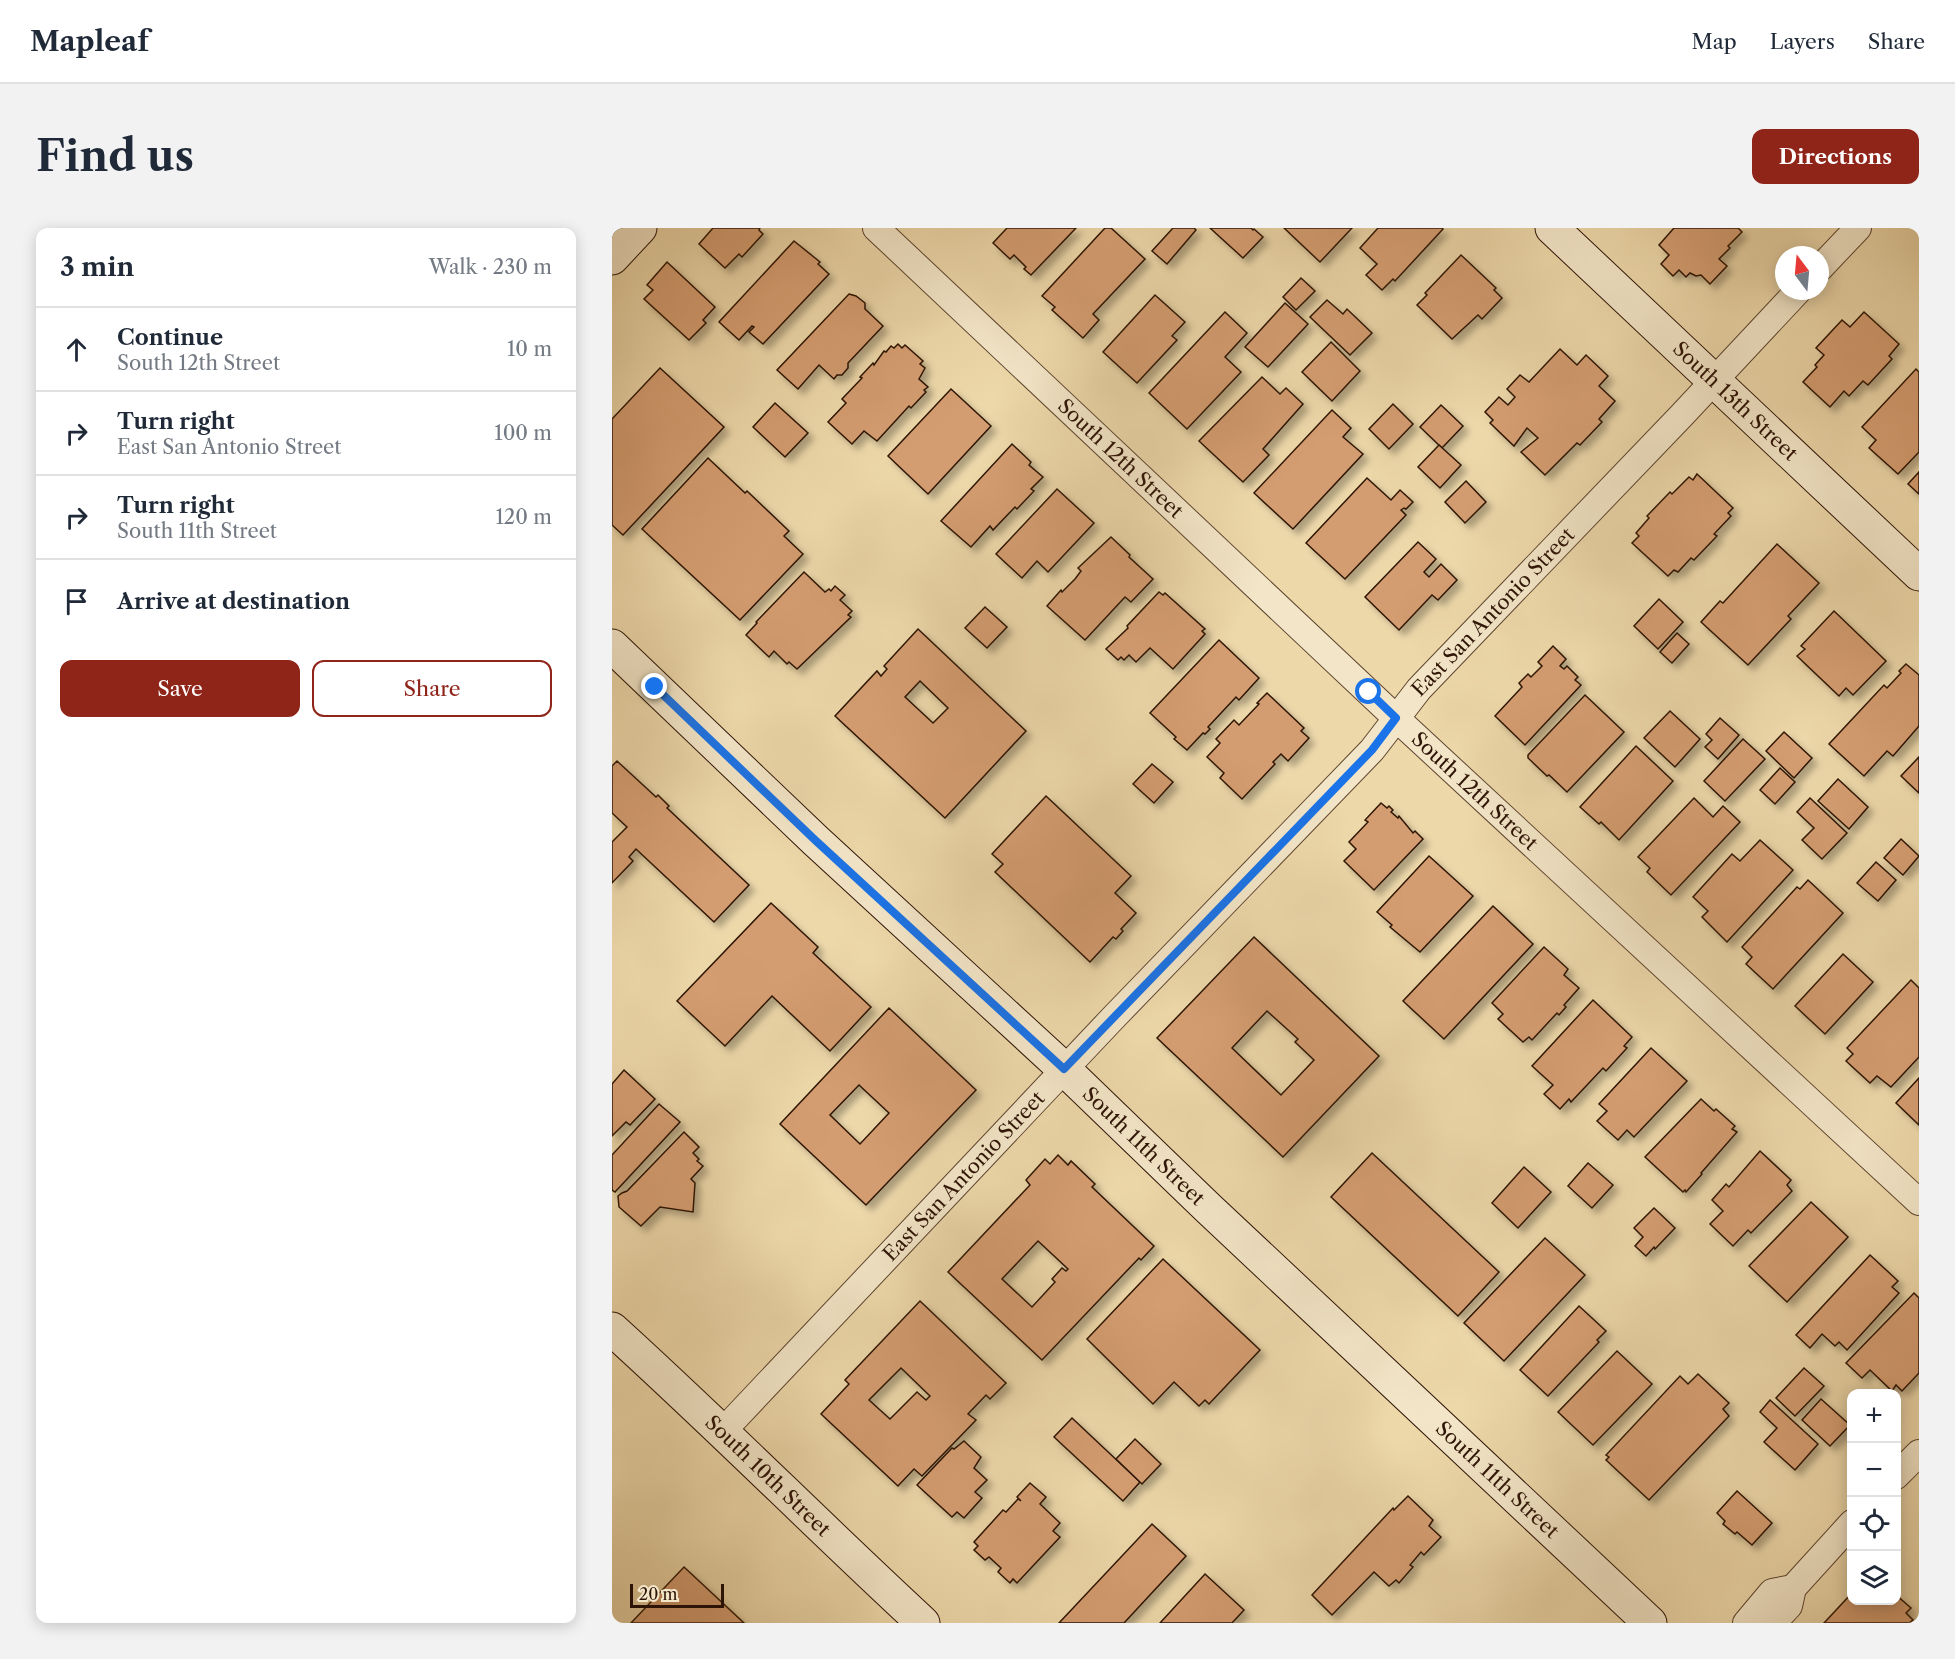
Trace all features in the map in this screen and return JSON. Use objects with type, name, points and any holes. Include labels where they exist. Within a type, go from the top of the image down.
[{"type":"main road","points":[[612,258],[640,228]]},
{"type":"main road","name":"South 13th Street","points":[[1552,228],[1919,574]]},
{"type":"main road","name":"South 11th Street","points":[[612,646],[815,840],[1064,1069],[1224,1223],[1650,1623]]},
{"type":"main road","name":"South 10th Street","points":[[612,1329],[923,1623]]},
{"type":"street","name":"South 12th Street","points":[[876,228],[1396,718],[1919,1202]]},
{"type":"street","points":[[1829,259],[1858,228]]},
{"type":"street","name":"East San Antonio Street","points":[[722,1432],[1064,1069],[1372,750],[1419,689],[1790,300]]},
{"type":"street","points":[[1901,1471],[1919,1453]]},
{"type":"street","points":[[1773,1623],[1789,1606],[1793,1587],[1847,1527]]},
{"type":"street","points":[[1746,1623],[1772,1592],[1793,1587]]},
{"type":"building","points":[[713,228],[760,228],[763,234],[742,257],[739,254],[725,268],[699,244]]},
{"type":"building","points":[[1007,228],[1076,228],[1031,275],[1014,255],[1010,259],[993,243]]},
{"type":"building","points":[[1105,228],[1111,228],[1145,259],[1093,314],[1099,320],[1083,338],[1052,310],[1055,307],[1042,296]]},
{"type":"building","points":[[1173,228],[1194,228],[1196,230],[1167,264],[1152,251]]},
{"type":"building","points":[[1210,228],[1251,228],[1263,237],[1243,258]]},
{"type":"building","points":[[1284,228],[1352,228],[1320,262]]},
{"type":"building","points":[[1378,228],[1443,229],[1395,281],[1393,279],[1382,290],[1366,275],[1377,264],[1360,248]]},
{"type":"building","points":[[1674,228],[1738,228],[1742,232],[1719,259],[1727,266],[1710,284],[1701,275],[1696,276],[1690,273],[1686,277],[1679,270],[1673,276],[1661,264],[1669,255],[1659,245]]},
{"type":"building","points":[[794,241],[820,262],[818,264],[829,274],[763,344],[749,332],[754,327],[752,326],[739,340],[719,322]]},
{"type":"building","points":[[1461,255],[1496,288],[1494,290],[1502,298],[1482,319],[1478,315],[1452,339],[1417,305],[1427,295],[1425,293]]},
{"type":"building","points":[[667,262],[715,307],[703,320],[706,323],[689,340],[644,299],[653,290],[647,285]]},
{"type":"building","points":[[1301,278],[1315,291],[1296,310],[1283,297]]},
{"type":"building","points":[[849,294],[865,303],[865,309],[883,326],[848,363],[848,368],[842,375],[837,375],[834,379],[819,365],[798,389],[777,370]]},
{"type":"building","points":[[1155,295],[1185,322],[1172,336],[1177,340],[1137,383],[1103,352]]},
{"type":"building","points":[[1327,300],[1343,314],[1347,309],[1372,333],[1350,355],[1310,317]]},
{"type":"building","points":[[1285,303],[1308,324],[1268,367],[1245,347]]},
{"type":"building","points":[[1225,312],[1247,333],[1225,357],[1241,372],[1187,429],[1149,393]]},
{"type":"building","points":[[1864,312],[1899,344],[1889,356],[1892,359],[1868,385],[1863,381],[1849,396],[1844,391],[1830,407],[1803,382],[1817,367],[1815,365],[1824,355],[1816,348],[1842,320],[1850,327]]},
{"type":"building","points":[[1331,342],[1360,371],[1332,401],[1302,372]]},
{"type":"building","points":[[898,344],[902,348],[905,345],[923,361],[920,364],[925,368],[919,379],[928,387],[924,390],[926,392],[911,408],[909,406],[877,441],[864,431],[852,444],[828,422],[846,403],[842,399],[862,378],[860,377],[873,363],[874,365],[884,351]]},
{"type":"building","points":[[1560,349],[1577,365],[1586,355],[1608,376],[1599,386],[1615,401],[1599,419],[1602,422],[1580,445],[1577,443],[1545,475],[1521,452],[1538,438],[1527,428],[1514,446],[1490,423],[1493,420],[1485,412],[1499,397],[1508,405],[1515,397],[1507,389],[1520,375],[1529,382]]},
{"type":"building","points":[[660,368],[724,427],[623,535],[612,525],[612,419]]},
{"type":"building","points":[[1916,369],[1919,372],[1919,452],[1898,474],[1869,448],[1876,440],[1862,427]]},
{"type":"building","points":[[1262,377],[1280,394],[1286,388],[1303,404],[1263,449],[1269,455],[1243,482],[1199,441]]},
{"type":"building","points":[[951,389],[991,426],[928,494],[888,456]]},
{"type":"building","points":[[775,403],[808,433],[785,457],[753,427]]},
{"type":"building","points":[[1393,404],[1413,424],[1389,449],[1369,429]]},
{"type":"building","points":[[1441,405],[1463,426],[1442,448],[1420,427]]},
{"type":"building","points":[[1332,410],[1351,428],[1343,437],[1363,454],[1293,529],[1254,493]]},
{"type":"building","points":[[1012,444],[1031,462],[1029,465],[1043,477],[1031,489],[1034,491],[1017,509],[1015,507],[993,530],[990,526],[971,547],[941,521]]},
{"type":"building","points":[[1439,445],[1461,465],[1440,488],[1418,467]]},
{"type":"building","points":[[708,458],[789,531],[784,536],[803,554],[740,620],[642,529]]},
{"type":"building","points":[[1919,472],[1919,494],[1908,484]]},
{"type":"building","points":[[1697,474],[1733,508],[1728,513],[1731,516],[1714,534],[1717,536],[1694,560],[1691,558],[1678,572],[1674,570],[1668,576],[1632,543],[1639,536],[1636,533],[1649,518],[1647,516],[1670,492],[1672,494],[1689,477],[1693,480]]},
{"type":"building","points":[[1367,478],[1391,500],[1400,490],[1413,502],[1406,509],[1401,510],[1406,515],[1345,579],[1306,543]]},
{"type":"building","points":[[1466,481],[1486,502],[1465,523],[1445,502]]},
{"type":"building","points":[[1057,489],[1094,523],[1048,572],[1037,561],[1022,578],[996,554]]},
{"type":"building","points":[[1111,537],[1153,579],[1131,602],[1125,597],[1085,640],[1047,606],[1075,579],[1081,571],[1078,568]]},
{"type":"building","points":[[1418,542],[1436,559],[1424,572],[1429,577],[1441,564],[1457,580],[1438,600],[1432,595],[1399,630],[1365,597]]},
{"type":"building","points":[[1777,544],[1819,583],[1788,616],[1791,619],[1748,665],[1701,622],[1720,601],[1723,603]]},
{"type":"building","points":[[804,572],[825,592],[829,589],[831,591],[835,586],[845,595],[840,600],[852,611],[848,615],[851,617],[797,669],[789,662],[787,664],[774,651],[769,657],[746,635]]},
{"type":"building","points":[[1159,592],[1163,595],[1165,593],[1205,629],[1202,631],[1205,634],[1173,669],[1150,648],[1136,662],[1129,655],[1124,660],[1121,657],[1118,660],[1106,649],[1128,628],[1127,626]]},
{"type":"building","points":[[1659,599],[1683,622],[1658,649],[1634,626]]},
{"type":"building","points":[[985,607],[1007,627],[987,648],[965,628]]},
{"type":"building","points":[[1834,611],[1886,661],[1853,695],[1846,688],[1839,696],[1797,656],[1805,649],[1801,646]]},
{"type":"building","points":[[918,629],[1026,731],[945,818],[835,716],[877,671],[881,676],[887,669],[884,666]],"holes":[[[920,681],[948,708],[933,723],[905,697]]]},
{"type":"building","points":[[1677,633],[1689,644],[1672,663],[1660,652]]},
{"type":"building","points":[[1219,640],[1259,678],[1239,700],[1236,697],[1208,727],[1210,729],[1187,750],[1150,713]]},
{"type":"building","points":[[1553,646],[1566,659],[1560,666],[1564,669],[1567,666],[1578,677],[1575,680],[1581,685],[1525,745],[1495,716],[1522,687],[1519,683],[1528,674],[1531,677],[1542,666],[1538,662]]},
{"type":"building","points":[[1906,664],[1919,675],[1919,726],[1893,756],[1887,751],[1864,776],[1829,744],[1884,685],[1887,688]]},
{"type":"building","points":[[1267,693],[1304,728],[1301,731],[1309,738],[1288,761],[1281,754],[1273,762],[1275,764],[1242,799],[1220,778],[1224,773],[1207,757],[1220,743],[1216,739],[1234,720],[1239,725]]},
{"type":"building","points":[[1585,695],[1624,732],[1567,792],[1528,758],[1528,755]]},
{"type":"building","points":[[1670,711],[1700,739],[1675,767],[1644,738]]},
{"type":"building","points":[[1720,718],[1739,735],[1718,759],[1705,747],[1712,740],[1706,734]]},
{"type":"building","points":[[1784,732],[1812,758],[1794,778],[1766,751]]},
{"type":"building","points":[[1743,739],[1765,759],[1725,801],[1704,781]]},
{"type":"building","points":[[1636,746],[1673,781],[1619,840],[1601,822],[1599,824],[1580,807]]},
{"type":"building","points":[[1919,757],[1919,793],[1901,776]]},
{"type":"building","points":[[617,761],[656,797],[658,795],[669,806],[667,808],[749,885],[714,922],[636,849],[629,857],[633,861],[612,883],[612,842],[627,827],[612,813],[612,766]]},
{"type":"building","points":[[1152,764],[1173,782],[1154,803],[1133,784]]},
{"type":"building","points":[[1780,768],[1795,782],[1775,804],[1760,790]]},
{"type":"building","points":[[1838,779],[1868,807],[1849,829],[1818,801]]},
{"type":"building","points":[[1046,796],[1131,876],[1115,893],[1136,913],[1121,929],[1123,931],[1116,939],[1113,937],[1090,962],[995,872],[1003,864],[992,854]]},
{"type":"building","points":[[1694,798],[1713,817],[1723,806],[1740,822],[1671,895],[1647,872],[1650,868],[1638,857]]},
{"type":"building","points":[[1810,798],[1847,833],[1822,859],[1802,840],[1814,828],[1797,812]]},
{"type":"building","points":[[1381,803],[1387,808],[1389,806],[1393,810],[1391,812],[1398,818],[1399,816],[1413,833],[1415,831],[1423,839],[1374,890],[1344,861],[1356,849],[1349,842],[1368,822],[1365,820]]},
{"type":"building","points":[[1901,839],[1919,856],[1903,875],[1884,858]]},
{"type":"building","points":[[1760,840],[1793,870],[1727,942],[1702,917],[1708,911],[1693,897],[1732,854],[1740,861]]},
{"type":"building","points":[[1429,856],[1473,896],[1420,952],[1390,927],[1392,925],[1377,912]]},
{"type":"building","points":[[1876,862],[1896,880],[1878,901],[1857,883]]},
{"type":"building","points":[[1808,880],[1843,913],[1773,989],[1746,964],[1752,957],[1742,947],[1797,887],[1800,889]]},
{"type":"building","points":[[771,903],[818,947],[813,953],[871,1007],[830,1051],[772,996],[725,1046],[677,1001]]},
{"type":"building","points":[[1493,906],[1533,944],[1444,1039],[1403,1001]]},
{"type":"building","points":[[1254,937],[1379,1056],[1283,1157],[1157,1038]],"holes":[[[1267,1011],[1298,1039],[1295,1042],[1314,1060],[1281,1095],[1232,1048]]]},
{"type":"building","points":[[1544,947],[1568,969],[1564,975],[1579,988],[1564,1005],[1566,1007],[1559,1015],[1557,1013],[1532,1040],[1529,1037],[1523,1042],[1498,1019],[1503,1014],[1492,1003]]},
{"type":"building","points":[[1843,954],[1873,982],[1825,1034],[1795,1006]]},
{"type":"building","points":[[1911,980],[1919,988],[1919,1057],[1891,1087],[1877,1076],[1870,1083],[1846,1061],[1853,1054],[1847,1048]]},
{"type":"building","points":[[1593,1000],[1632,1037],[1624,1046],[1627,1048],[1606,1071],[1603,1068],[1571,1102],[1569,1099],[1560,1109],[1544,1094],[1553,1085],[1532,1066]]},
{"type":"building","points":[[889,1008],[976,1090],[866,1205],[780,1124]],"holes":[[[859,1085],[889,1113],[860,1144],[830,1115]]]},
{"type":"building","points":[[1651,1048],[1687,1081],[1634,1137],[1627,1130],[1618,1140],[1597,1121],[1607,1111],[1599,1104]]},
{"type":"building","points":[[624,1070],[655,1099],[630,1125],[626,1122],[612,1136],[612,1084]]},
{"type":"building","points":[[1919,1078],[1919,1125],[1896,1103]]},
{"type":"building","points":[[1701,1099],[1735,1126],[1732,1129],[1737,1132],[1686,1192],[1685,1190],[1683,1192],[1645,1157]]},
{"type":"building","points":[[659,1104],[680,1122],[615,1192],[612,1190],[612,1155]]},
{"type":"building","points":[[684,1132],[699,1147],[693,1153],[703,1166],[691,1179],[695,1183],[693,1212],[660,1207],[641,1226],[619,1207],[618,1196],[627,1191]]},
{"type":"building","points":[[1760,1151],[1791,1180],[1787,1185],[1792,1191],[1751,1233],[1748,1230],[1733,1246],[1710,1224],[1723,1211],[1712,1200],[1726,1184],[1729,1187]]},
{"type":"building","points":[[1372,1153],[1499,1272],[1458,1316],[1331,1197]]},
{"type":"building","points":[[1058,1155],[1068,1165],[1071,1161],[1095,1184],[1092,1187],[1154,1246],[1141,1260],[1139,1258],[1042,1360],[948,1272],[1030,1185],[1026,1180],[1045,1159],[1050,1164]],"holes":[[[1038,1241],[1068,1269],[1066,1271],[1062,1268],[1052,1279],[1055,1282],[1032,1307],[1002,1279]]]},
{"type":"building","points":[[1588,1163],[1613,1185],[1592,1208],[1568,1186]]},
{"type":"building","points":[[1524,1167],[1551,1192],[1518,1228],[1492,1203]]},
{"type":"building","points":[[1811,1202],[1848,1237],[1787,1302],[1749,1266]]},
{"type":"building","points":[[1654,1208],[1675,1228],[1646,1256],[1635,1246],[1643,1237],[1634,1228]]},
{"type":"building","points":[[1545,1238],[1585,1275],[1504,1361],[1464,1323]]},
{"type":"building","points":[[1870,1255],[1898,1281],[1892,1287],[1899,1293],[1847,1350],[1839,1342],[1835,1346],[1822,1334],[1810,1348],[1796,1335]]},
{"type":"building","points":[[1163,1259],[1260,1350],[1209,1404],[1205,1400],[1199,1406],[1174,1382],[1153,1404],[1087,1339]]},
{"type":"building","points":[[1914,1293],[1919,1298],[1919,1373],[1902,1391],[1896,1385],[1893,1389],[1890,1389],[1870,1370],[1862,1378],[1846,1363]]},
{"type":"building","points":[[920,1301],[1006,1383],[990,1399],[986,1395],[968,1414],[976,1420],[922,1476],[914,1469],[898,1486],[821,1414],[849,1384],[845,1380]],"holes":[[[901,1368],[930,1396],[926,1400],[917,1392],[890,1419],[869,1400]]]},
{"type":"building","points":[[1579,1306],[1606,1331],[1597,1340],[1599,1342],[1548,1396],[1520,1370]]},
{"type":"building","points":[[1617,1351],[1652,1384],[1593,1445],[1558,1412]]},
{"type":"building","points":[[1804,1368],[1824,1386],[1795,1416],[1776,1398]]},
{"type":"building","points":[[1698,1374],[1729,1403],[1723,1409],[1729,1416],[1649,1500],[1606,1460],[1609,1457],[1606,1455],[1680,1376],[1688,1384]]},
{"type":"building","points":[[1821,1399],[1847,1422],[1847,1428],[1830,1446],[1802,1420]]},
{"type":"building","points":[[1770,1400],[1818,1444],[1795,1470],[1764,1442],[1777,1428],[1760,1412]]},
{"type":"building","points":[[1072,1418],[1140,1482],[1123,1501],[1054,1437]]},
{"type":"building","points":[[1135,1439],[1161,1464],[1142,1484],[1116,1459]]},
{"type":"building","points":[[964,1441],[981,1457],[974,1468],[987,1480],[975,1492],[982,1498],[964,1518],[957,1512],[952,1517],[917,1485],[952,1448],[954,1449]]},
{"type":"building","points":[[1030,1483],[1046,1497],[1040,1504],[1060,1523],[1053,1531],[1060,1537],[1017,1583],[1013,1579],[1010,1583],[998,1572],[1001,1568],[989,1557],[985,1560],[974,1550],[978,1546],[974,1542],[1003,1510],[1006,1512],[1018,1499],[1021,1501],[1017,1497]]},
{"type":"building","points":[[1737,1491],[1772,1523],[1752,1545],[1723,1524],[1725,1521],[1717,1513]]},
{"type":"building","points":[[1408,1496],[1433,1520],[1429,1526],[1441,1537],[1424,1555],[1421,1552],[1410,1565],[1413,1567],[1399,1583],[1396,1580],[1389,1586],[1374,1572],[1332,1615],[1312,1595],[1393,1508],[1394,1510]]},
{"type":"building","points":[[1152,1524],[1186,1556],[1124,1623],[1059,1623]]},
{"type":"building","points":[[684,1567],[744,1623],[631,1623]]},
{"type":"building","points":[[1205,1574],[1244,1610],[1232,1623],[1160,1623]]},
{"type":"building","points":[[1847,1598],[1847,1605],[1901,1605],[1901,1599],[1911,1608],[1906,1613],[1913,1620],[1909,1623],[1824,1623]]},
{"type":"route","points":[[655,687],[815,840],[1064,1069],[1372,750],[1396,718],[1369,692]]}]
